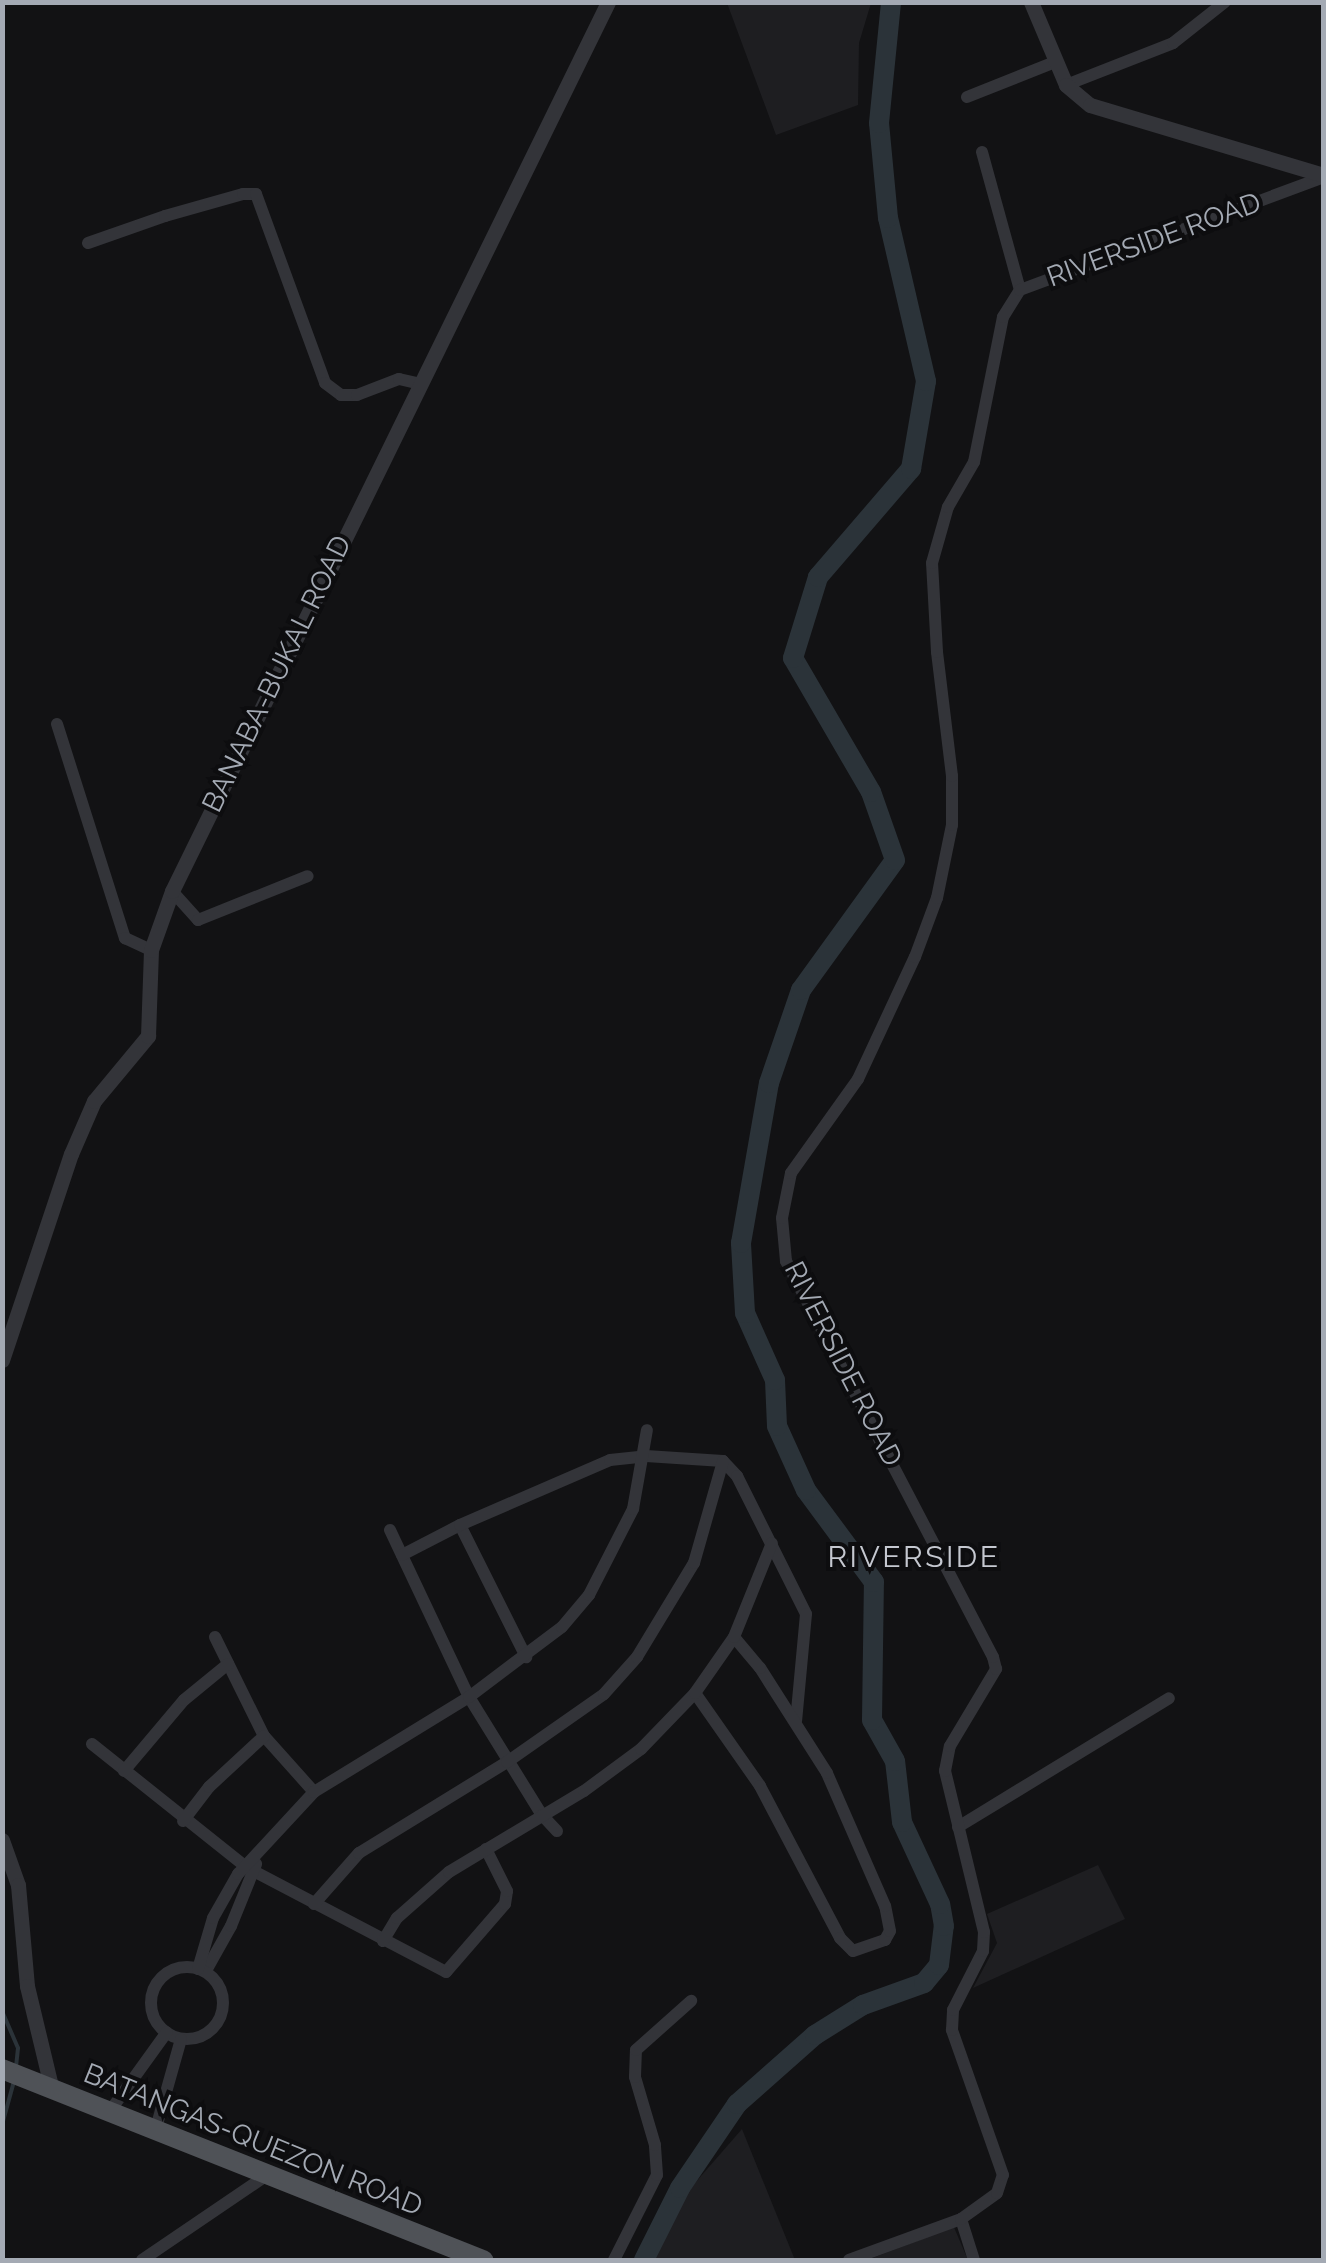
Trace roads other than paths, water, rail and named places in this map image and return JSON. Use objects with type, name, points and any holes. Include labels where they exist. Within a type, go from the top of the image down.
[{"type":"main road","name":"BATANGAS-QUEZON ROAD","points":[[13,2073],[483,2260]]},
{"type":"street","name":"BANABA-BUKAL ROAD","points":[[2,1360],[71,1154],[94,1101],[148,1036],[151,950],[172,892],[608,2]]},
{"type":"street","points":[[1032,2],[1066,85],[1090,105],[1324,176]]},
{"type":"street","points":[[1066,85],[1173,44],[1225,2]]},
{"type":"street","points":[[967,97],[1055,62]]},
{"type":"street","points":[[982,152],[1020,290]]},
{"type":"street","name":"RIVERSIDE ROAD","points":[[850,2260],[961,2219],[998,2194],[1003,2175],[952,2030],[953,2010],[983,1951],[984,1932],[944,1771],[946,1759],[996,1669],[994,1657],[786,1261],[782,1218],[791,1173],[858,1079],[916,957],[938,898],[952,825],[952,776],[937,652],[932,563],[948,507],[974,462],[1003,317],[1020,290],[1324,176]]},
{"type":"street","points":[[88,244],[165,216],[243,194],[256,194],[325,382],[340,395],[356,394],[399,379],[421,384]]},
{"type":"street","points":[[57,724],[125,938],[151,950]]},
{"type":"street","points":[[172,892],[198,920],[308,876]]},
{"type":"street","points":[[202,1971],[250,1870],[288,1817],[314,1792],[469,1698],[526,1657],[562,1627],[589,1596],[632,1509],[646,1456],[648,1430]]},
{"type":"street","points":[[402,1555],[460,1525],[610,1460],[646,1456],[722,1461],[736,1476],[806,1614],[796,1720]]},
{"type":"street","points":[[314,1904],[359,1853],[507,1762],[604,1694],[637,1657],[694,1563],[722,1461]]},
{"type":"street","points":[[460,1525],[526,1657]]},
{"type":"street","points":[[390,1530],[469,1698],[542,1815],[557,1831]]},
{"type":"street","points":[[383,1941],[396,1918],[417,1897],[641,1748],[695,1693],[734,1638],[772,1543]]},
{"type":"street","points":[[215,1637],[264,1736],[314,1792]]},
{"type":"street","points":[[695,1693],[736,1746],[760,1786],[840,1938],[854,1951],[885,1940],[890,1931],[886,1906],[826,1773],[796,1720],[734,1638]]},
{"type":"street","points":[[124,1771],[184,1700],[228,1664]]},
{"type":"street","points":[[958,1827],[1169,1698]]},
{"type":"street","points":[[183,1821],[209,1788],[264,1736]]},
{"type":"street","points":[[92,1744],[183,1821],[250,1870],[446,1972],[505,1904],[507,1891],[486,1849]]},
{"type":"street","points":[[2,1840],[18,1885],[27,1986],[52,2090]]},
{"type":"street","points":[[202,1971],[213,1918],[231,1905]]},
{"type":"street","points":[[202,1971],[222,1996],[220,2018],[204,2035],[181,2038],[167,2032],[152,2006],[156,1986],[170,1972],[202,1971]]},
{"type":"street","points":[[614,2260],[657,2174],[655,2145],[635,2077],[636,2050],[691,2001]]},
{"type":"street","points":[[110,2111],[167,2032]]},
{"type":"street","points":[[156,2128],[181,2038]]},
{"type":"street","points":[[142,2260],[267,2174]]},
{"type":"street","points":[[961,2219],[974,2260]]},
{"type":"waterway","points":[[644,2260],[680,2188],[737,2104],[815,2035],[863,2005],[924,1983],[939,1965],[944,1926],[940,1904],[902,1822],[895,1761],[872,1720],[874,1582],[806,1490],[777,1426],[775,1380],[745,1313],[741,1243],[769,1083],[801,990],[895,860],[871,792],[793,658],[818,577],[911,469],[926,381],[888,218],[879,123],[891,2]]},
{"type":"waterway","points":[[2,2011],[18,2048],[16,2067]]},
{"type":"waterway","points":[[2,2125],[14,2081]]},
{"type":"district","name":"RIVERSIDE","points":[[914,1557]]}]
